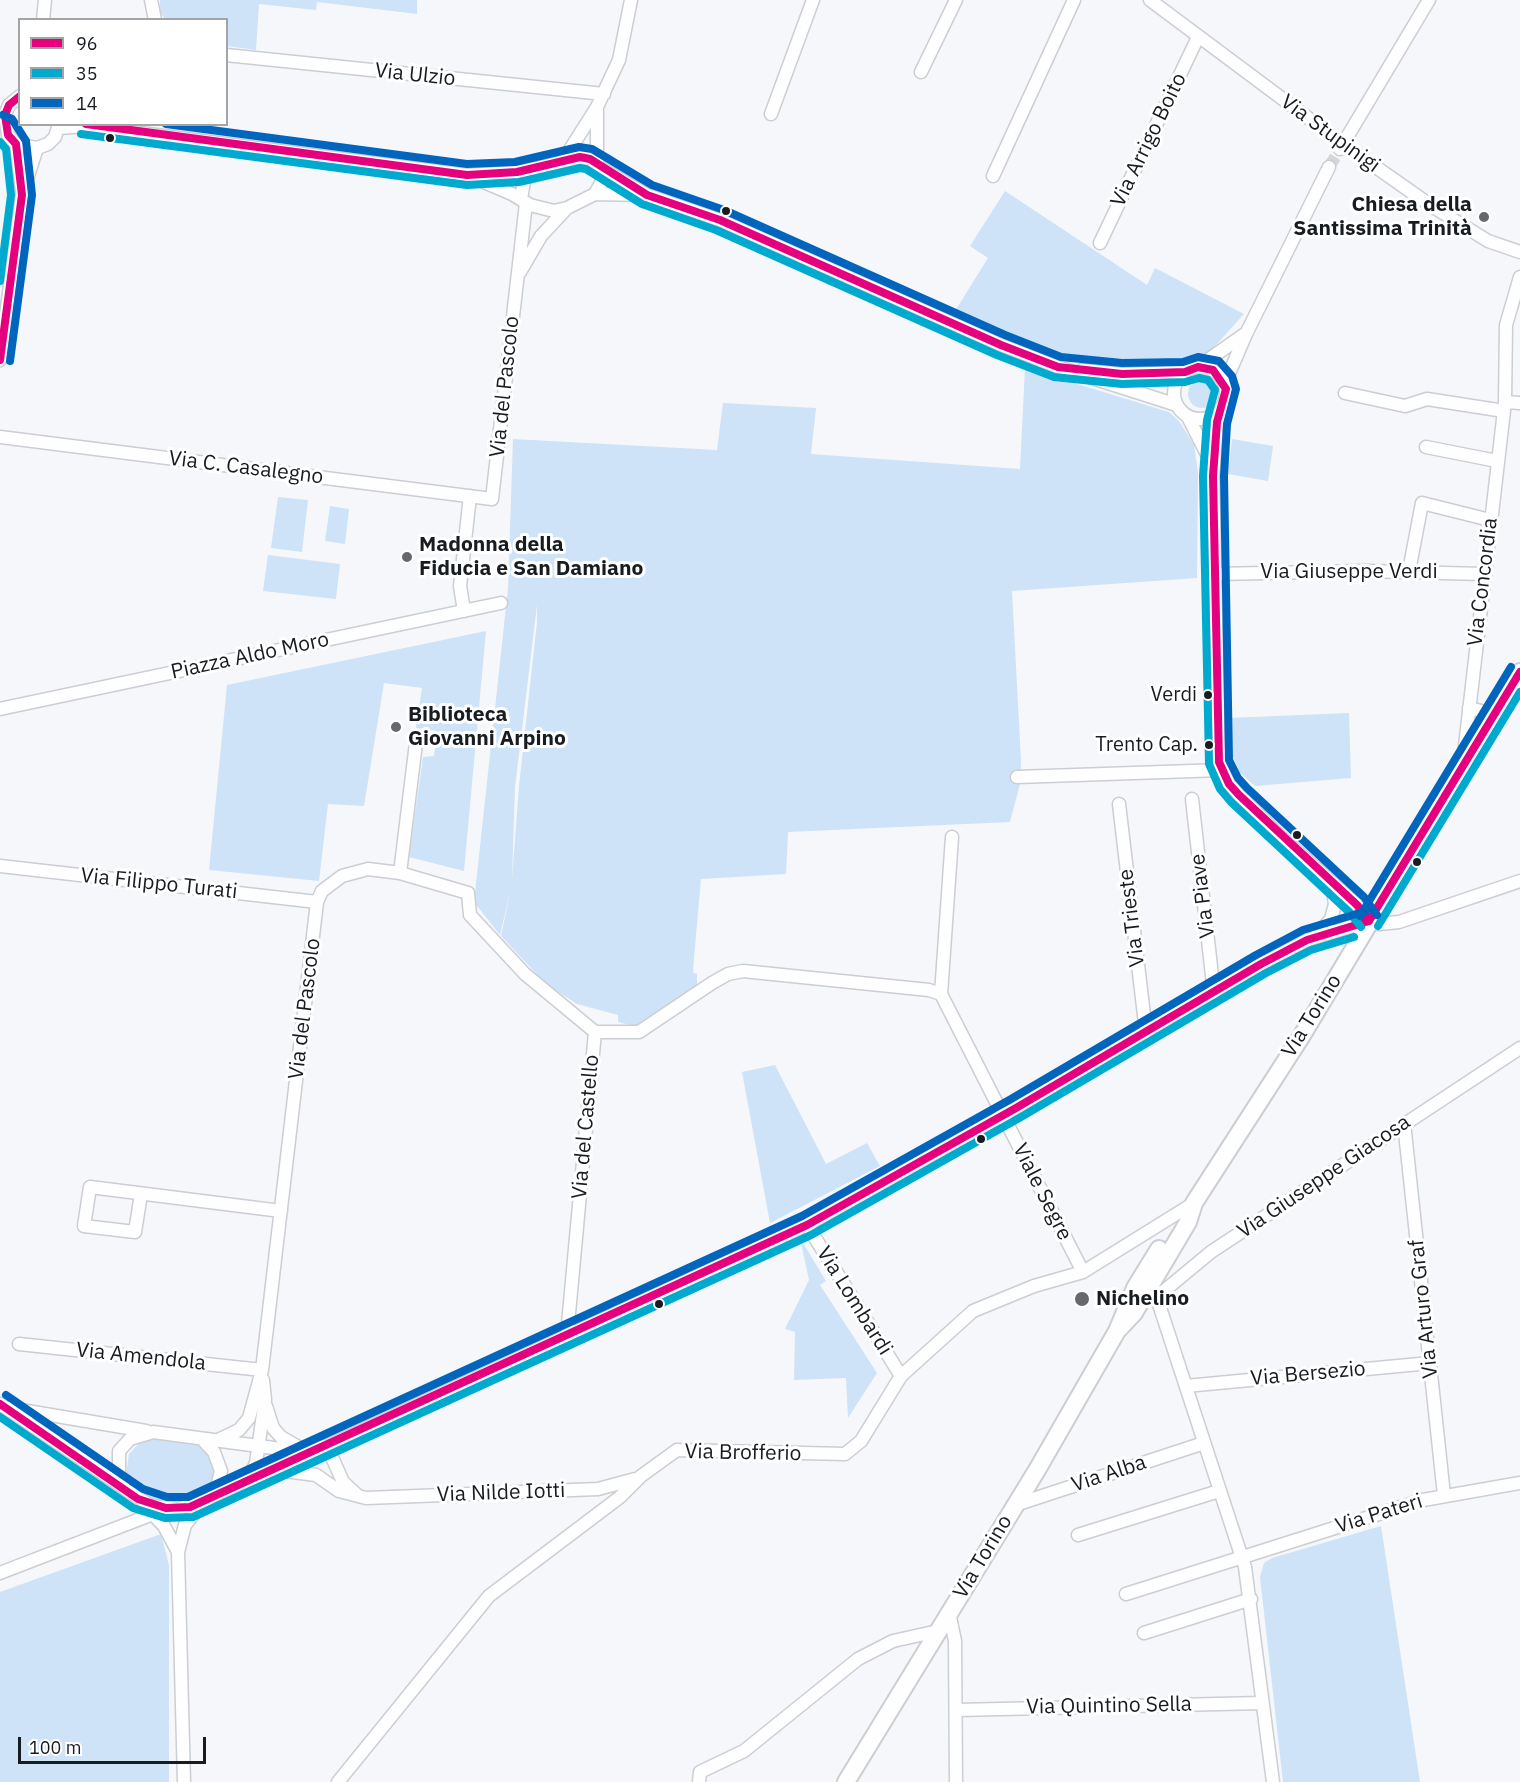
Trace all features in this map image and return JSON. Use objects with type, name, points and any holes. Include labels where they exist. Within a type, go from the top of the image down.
[{"type":"main road","name":"Via Torino","points":[[1117,1331],[1155,1290],[1188,1222],[1194,1203],[1301,1036],[1463,763],[1520,672]]},
{"type":"main road","name":"Via Torino","points":[[846,1782],[1014,1506],[1117,1331],[1135,1288],[1179,1216],[1194,1203]]},
{"type":"street","points":[[43,18],[45,0]]},
{"type":"street","points":[[151,0],[155,18]]},
{"type":"street","points":[[564,159],[597,107],[619,60],[631,0]]},
{"type":"street","points":[[771,114],[813,0]]},
{"type":"street","points":[[921,72],[956,0]]},
{"type":"street","points":[[993,176],[1074,0]]},
{"type":"street","points":[[1341,147],[1429,0]]},
{"type":"street","name":"Via Stupinigi","points":[[1157,3],[1341,147],[1488,241],[1520,252]]},
{"type":"street","name":"Via Arrigo Boito","points":[[1100,243],[1198,37]]},
{"type":"street","name":"Via Ulzio","points":[[228,55],[604,94]]},
{"type":"street","points":[[18,97],[5,105],[2,125],[16,144],[22,195]]},
{"type":"street","points":[[595,194],[604,178],[600,166],[597,107]]},
{"type":"street","points":[[16,144],[37,148],[48,144],[59,126]]},
{"type":"street","points":[[92,126],[467,174],[517,172],[580,157],[600,166],[647,195],[729,224],[1001,345],[1058,368],[1177,405],[1188,417],[1214,467]]},
{"type":"street","points":[[0,360],[22,195],[37,148]]},
{"type":"street","name":"Via del Pascolo","points":[[492,499],[518,276],[524,181],[545,166]]},
{"type":"street","points":[[1329,167],[1246,334],[1228,376],[1217,423],[1214,467],[1216,742],[1222,770],[1239,795],[1357,905],[1370,921],[1379,924],[1399,922],[1520,881]]},
{"type":"street","points":[[467,174],[542,209],[567,208],[595,194],[647,195]]},
{"type":"street","name":"Via del Pascolo","points":[[518,276],[541,236],[567,208]]},
{"type":"street","name":"Via Concordia","points":[[1463,763],[1504,407],[1506,325],[1520,277]]},
{"type":"street","points":[[1058,368],[1122,374],[1185,372],[1198,367],[1246,334]]},
{"type":"street","points":[[1198,367],[1206,368],[1218,375],[1226,389]]},
{"type":"street","points":[[1177,405],[1174,390],[1185,372]]},
{"type":"street","points":[[1345,393],[1405,406],[1427,399],[1504,407],[1520,403]]},
{"type":"street","points":[[1188,417],[1203,419],[1222,408]]},
{"type":"street","name":"Via C. Casalegno","points":[[0,437],[492,499]]},
{"type":"street","points":[[1426,447],[1497,461]]},
{"type":"street","points":[[464,611],[460,586],[470,496]]},
{"type":"street","points":[[1408,571],[1422,503],[1490,520]]},
{"type":"street","name":"Via Giuseppe Verdi","points":[[1214,574],[1408,571],[1483,574]]},
{"type":"street","name":"Piazza Aldo Moro","points":[[0,709],[501,603]]},
{"type":"street","points":[[1469,708],[1493,714]]},
{"type":"street","points":[[400,873],[416,743]]},
{"type":"street","points":[[1017,777],[1222,770]]},
{"type":"street","name":"Via Piave","points":[[1192,799],[1214,993]]},
{"type":"street","name":"Via Trieste","points":[[1119,804],[1146,1032]]},
{"type":"street","points":[[941,994],[952,837]]},
{"type":"street","name":"Via Filippo Turati","points":[[0,866],[317,902]]},
{"type":"street","points":[[317,902],[322,891],[332,882],[348,874],[368,869],[400,873],[468,893],[470,915],[525,974],[595,1032]]},
{"type":"street","points":[[1315,937],[1331,919],[1335,904],[1332,884]]},
{"type":"street","name":"Via del Pascolo","points":[[217,1441],[239,1430],[249,1418],[262,1370],[317,902]]},
{"type":"street","points":[[138,1499],[166,1508],[190,1507],[807,1226],[1262,964],[1315,937],[1370,921]]},
{"type":"street","name":"Via del Castello","points":[[567,1335],[595,1032],[639,1032],[712,983],[728,974],[743,971],[929,990],[941,994]]},
{"type":"street","name":"Viale Segre","points":[[941,994],[1083,1272]]},
{"type":"street","name":"Via Giuseppe Giacosa","points":[[1155,1290],[1520,1048]]},
{"type":"street","name":"Via Arturo Graf","points":[[1404,1123],[1444,1496]]},
{"type":"street","points":[[141,1194],[135,1232],[84,1226],[90,1187],[281,1211]]},
{"type":"street","name":"Via Brofferio","points":[[338,1782],[489,1596],[620,1497],[641,1476],[677,1450],[845,1454],[861,1441],[901,1376],[973,1311],[1034,1286],[1083,1272],[1194,1203]]},
{"type":"street","name":"Via Lombardi","points":[[807,1226],[901,1376]]},
{"type":"street","points":[[1155,1290],[1242,1558],[1251,1599],[1273,1782]]},
{"type":"street","name":"Via Amendola","points":[[19,1344],[262,1370]]},
{"type":"street","name":"Via Bersezio","points":[[1186,1386],[1430,1363]]},
{"type":"street","name":"Via del Pascolo","points":[[262,1370],[265,1400],[273,1428],[281,1437],[301,1449]]},
{"type":"street","name":"Via del Pascolo","points":[[248,1480],[256,1463],[265,1400]]},
{"type":"street","points":[[3,1406],[153,1432],[289,1450],[327,1446]]},
{"type":"street","points":[[3,1406],[138,1499],[153,1514],[171,1538],[178,1552]]},
{"type":"street","points":[[125,1489],[119,1478],[119,1451],[129,1439],[153,1432]]},
{"type":"street","points":[[184,1782],[178,1552],[185,1525],[209,1498],[221,1471],[214,1452],[202,1439]]},
{"type":"street","name":"Via Alba","points":[[1014,1506],[1204,1443]]},
{"type":"street","points":[[327,1446],[343,1482],[359,1496]]},
{"type":"street","name":"Via Nilde Iotti","points":[[272,1470],[316,1474],[339,1491],[379,1498],[598,1489],[622,1485],[641,1476]]},
{"type":"street","name":"Via Pateri","points":[[1126,1594],[1423,1500],[1520,1484]]},
{"type":"street","points":[[1078,1535],[1219,1491]]},
{"type":"street","points":[[0,1573],[153,1514]]},
{"type":"street","points":[[1144,1633],[1251,1599]]},
{"type":"street","points":[[949,1612],[955,1641],[956,1782]]},
{"type":"street","points":[[699,1782],[700,1772],[744,1751],[858,1659],[893,1641],[938,1631]]},
{"type":"street","name":"Via Quintino Sella","points":[[957,1710],[1262,1703]]},
{"type":"shaded area","points":[[160,0],[417,0],[417,14],[317,2],[316,10],[259,4],[256,50],[228,46],[228,18],[164,18],[160,12]]},
{"type":"shaded area","points":[[1005,191],[1147,285],[1155,268],[1244,314],[1205,357],[1185,362],[1119,365],[1060,357],[955,311],[988,258],[970,246]]},
{"type":"shaded area","points":[[1025,368],[1169,412],[1179,421],[1194,445],[1198,472],[1197,578],[1012,591],[1021,761],[1020,784],[1010,822],[788,832],[786,874],[701,879],[693,973],[697,974],[697,984],[662,1016],[645,1019],[645,1023],[638,1027],[618,1022],[618,1015],[577,1004],[546,984],[501,936],[511,888],[500,935],[474,902],[508,588],[513,439],[717,450],[723,403],[816,408],[811,454],[1020,469]],"holes":[[[537,605],[519,786],[512,879],[515,787]]]},
{"type":"shaded area","points":[[1202,380],[1212,384],[1216,394],[1212,404],[1202,408],[1192,404],[1188,394],[1192,384]]},
{"type":"shaded area","points":[[1232,439],[1273,446],[1268,481],[1228,474]]},
{"type":"shaded area","points":[[278,497],[308,500],[302,552],[271,548]]},
{"type":"shaded area","points":[[330,506],[349,509],[345,544],[325,541]]},
{"type":"shaded area","points":[[268,555],[340,564],[336,599],[263,591]]},
{"type":"shaded area","points":[[486,631],[464,871],[409,857],[423,757],[434,756],[437,731],[416,728],[422,688],[384,683],[364,806],[328,804],[319,881],[209,870],[227,685]]},
{"type":"shaded area","points":[[1349,713],[1351,778],[1255,786],[1240,773],[1228,745],[1229,718]]},
{"type":"shaded area","points":[[775,1065],[826,1164],[867,1143],[880,1166],[770,1223],[742,1072]]},
{"type":"shaded area","points":[[800,1238],[826,1281],[820,1285],[877,1373],[848,1418],[846,1378],[794,1380],[795,1332],[785,1329],[809,1280]]},
{"type":"shaded area","points":[[144,1438],[199,1443],[216,1462],[216,1477],[210,1492],[193,1501],[173,1505],[153,1502],[135,1490],[126,1474],[129,1454]]},
{"type":"shaded area","points":[[1381,1526],[1420,1782],[1283,1782],[1260,1577],[1264,1563],[1272,1558]]},
{"type":"shaded area","points":[[161,1534],[169,1565],[169,1782],[0,1782],[0,1592]]},
{"type":"tunnel","points":[[1329,167],[1340,149]]},
{"type":"transit line","name":"96","points":[[0,360],[22,195],[16,144],[8,135],[5,115],[9,105],[18,98]]},
{"type":"transit line","name":"14","points":[[3,115],[12,119],[26,141],[32,195],[10,361]]},
{"type":"transit line","name":"96","points":[[101,126],[467,175],[517,172],[580,157],[590,159],[647,195],[720,220],[1001,345],[1058,367],[1122,374],[1185,372],[1198,367],[1213,370],[1226,389],[1217,422],[1213,476],[1219,762],[1229,784],[1239,795],[1357,905],[1369,921]]},
{"type":"transit line","name":"14","points":[[181,126],[467,164],[515,162],[579,147],[592,149],[652,185],[724,210],[1005,335],[1061,357],[1122,363],[1183,362],[1198,357],[1219,361],[1232,376],[1236,389],[1227,424],[1224,476],[1229,760],[1238,778],[1247,788],[1364,897],[1377,915]]},
{"type":"transit line","name":"35","points":[[81,134],[467,185],[519,182],[580,168],[586,169],[642,204],[716,230],[997,355],[1054,377],[1122,384],[1185,382],[1199,378],[1208,380],[1215,390],[1207,420],[1203,476],[1209,764],[1220,789],[1231,802],[1349,912],[1361,927]]},
{"type":"transit line","name":"35","points":[[0,142],[6,149],[11,195],[0,281]]},
{"type":"transit line","name":"14","points":[[1360,916],[1511,667]]},
{"type":"transit line","name":"96","points":[[1369,921],[1520,672]]},
{"type":"transit line","name":"35","points":[[1378,926],[1520,692]]},
{"type":"transit line","name":"14","points":[[6,1395],[143,1489],[167,1497],[188,1497],[802,1216],[1011,1099],[1256,955],[1303,930],[1366,911]]},
{"type":"transit line","name":"96","points":[[0,1404],[138,1499],[166,1508],[190,1507],[807,1225],[1016,1108],[1261,964],[1307,940],[1369,921]]},
{"type":"transit line","name":"35","points":[[0,1417],[133,1508],[165,1518],[193,1517],[811,1235],[1021,1117],[1266,973],[1311,950],[1354,937]]},
{"type":"place","name":"Chiesa della Santissima Trinità","points":[[1484,217]]},
{"type":"place","name":"Madonna della Fiducia e San Damiano","points":[[407,557]]},
{"type":"place","name":"Verdi","points":[[1208,695]]},
{"type":"place","name":"Biblioteca Giovanni Arpino","points":[[396,727]]},
{"type":"place","name":"Trento Cap.","points":[[1209,745]]},
{"type":"place","name":"Nichelino","points":[[1082,1299]]}]
